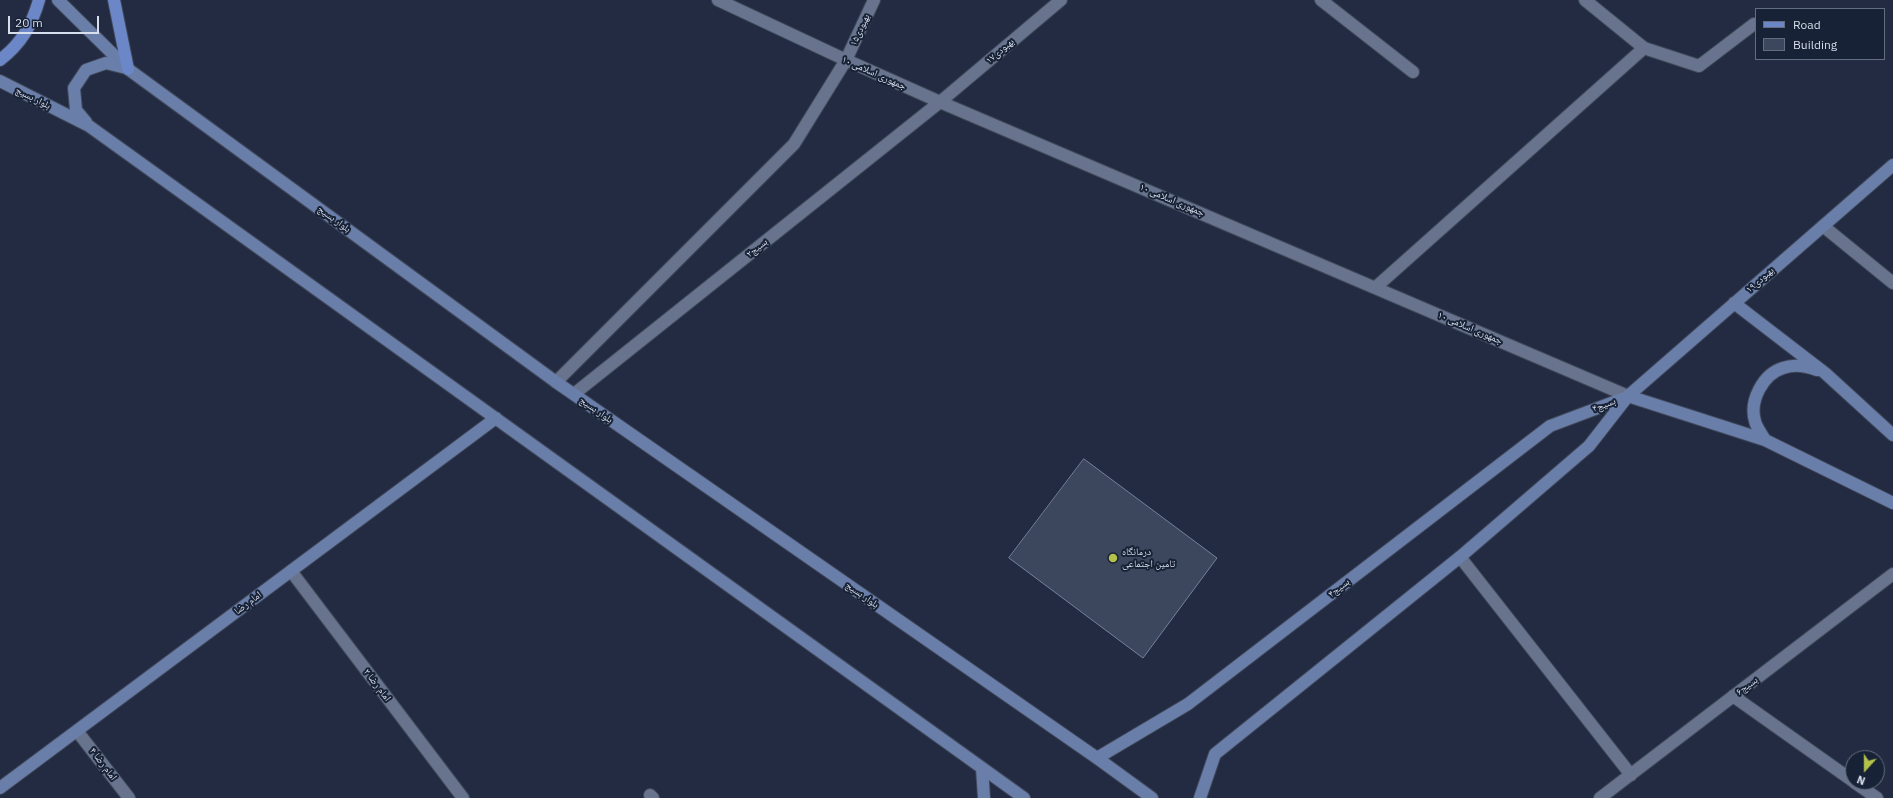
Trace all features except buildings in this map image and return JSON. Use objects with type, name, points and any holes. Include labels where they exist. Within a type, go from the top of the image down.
[{"type":"main road","points":[[0,60],[12,51],[33,20],[39,0]]},
{"type":"main road","points":[[114,0],[128,68]]},
{"type":"street","name":"بلوار بسیج","points":[[58,0],[128,68],[556,382],[1097,758],[1152,798]]},
{"type":"street","name":"جمهوری اسلامی ۱۰","points":[[718,0],[940,102],[1376,287],[1628,396]]},
{"type":"street","name":"بهبودی۱۵","points":[[846,60],[874,0]]},
{"type":"street","name":"بهبودی۱۷","points":[[940,102],[1061,0]]},
{"type":"street","points":[[1321,0],[1413,72]]},
{"type":"street","points":[[1585,0],[1644,48],[1699,66],[1754,24]]},
{"type":"street","points":[[1376,287],[1644,48]]},
{"type":"street","points":[[556,382],[794,144],[846,60]]},
{"type":"street","points":[[89,126],[76,110],[74,88],[86,70],[106,63],[128,68]]},
{"type":"street","name":"بلوار بسیج","points":[[0,81],[89,126],[1024,798]]},
{"type":"street","name":"بسیج۲","points":[[574,394],[940,102]]},
{"type":"street","name":"بهبودی۱۹","points":[[1628,396],[1893,165]]},
{"type":"street","points":[[1822,226],[1893,283]]},
{"type":"street","points":[[1734,303],[1825,373],[1893,435]]},
{"type":"street","points":[[1765,440],[1755,421],[1755,399],[1765,380],[1783,368],[1805,366],[1825,373]]},
{"type":"street","points":[[1628,396],[1765,440],[1893,503]]},
{"type":"street","name":"بسیج۴","points":[[1200,798],[1215,754],[1460,557],[1589,446],[1628,396]]},
{"type":"street","name":"بسیج۴","points":[[1097,758],[1188,704],[1550,426],[1628,396]]},
{"type":"street","name":"امام رضا","points":[[0,788],[496,418]]},
{"type":"street","points":[[1460,557],[1631,775]]},
{"type":"street","name":"امام رضا ۲","points":[[291,572],[462,798]]},
{"type":"street","name":"بسیج۶","points":[[1600,798],[1893,574]]},
{"type":"street","points":[[1733,696],[1845,776]]},
{"type":"street","name":"امام رضا ۴","points":[[77,731],[129,798]]},
{"type":"street","points":[[982,768],[984,798]]},
{"type":"street","points":[[1866,790],[1877,798]]},
{"type":"place","name":"درمانگاه تامین اجتماعی","points":[[1113,558]]}]
